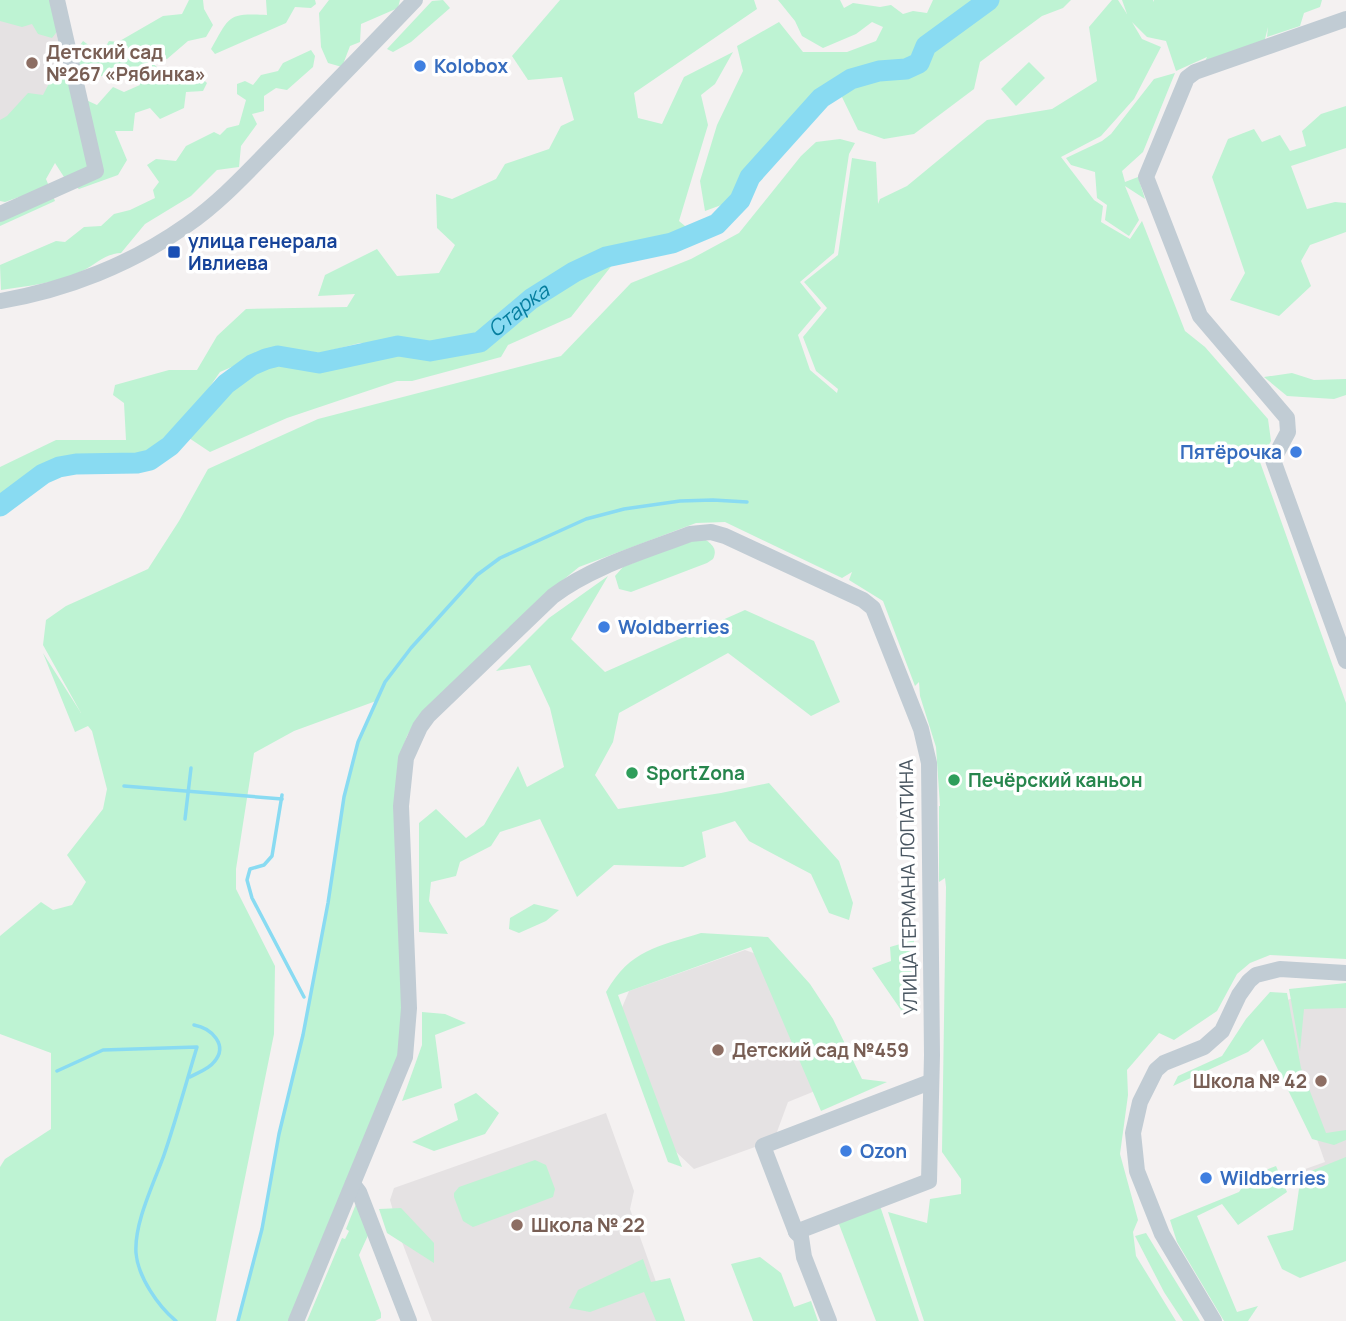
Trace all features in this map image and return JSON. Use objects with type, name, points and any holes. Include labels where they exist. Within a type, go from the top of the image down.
[{"type":"street","points":[[0,214],[96,171],[57,0]]},
{"type":"street","points":[[0,301],[45,292],[80,280],[167,239],[189,224],[226,194],[415,0]]},
{"type":"street","points":[[1346,19],[1195,72],[1187,78],[1146,177],[1200,316],[1287,418],[1288,432],[1273,460],[1346,661]]},
{"type":"street","name":"УЛИЦА ГЕРМАНА ЛОПАТИНА","points":[[353,1184],[398,1077],[409,1032],[401,806],[406,758],[420,727],[428,716],[565,587],[600,568],[701,532],[725,536],[863,600],[873,608],[921,729],[929,763],[932,1055],[929,1181],[796,1232]]},
{"type":"street","points":[[1214,1321],[1163,1234],[1137,1171],[1133,1133],[1139,1102],[1156,1070],[1164,1063],[1204,1047],[1222,1031],[1248,981],[1256,975],[1280,969],[1346,972]]},
{"type":"street","points":[[829,1321],[804,1257],[801,1237],[796,1232],[763,1146],[930,1082]]},
{"type":"street","points":[[296,1321],[353,1184]]},
{"type":"street","points":[[353,1184],[359,1192],[409,1321]]},
{"type":"shaded area","name":"Детский сад №267 «Рябинка»","points":[[0,0],[49,0],[77,125],[0,153]]},
{"type":"shaded area","name":"Детский сад №459","points":[[745,950],[762,956],[815,1091],[788,1102],[774,1140],[694,1169],[673,1149],[621,1010],[629,991]]},
{"type":"shaded area","name":"Школа № 42","points":[[1302,995],[1346,999],[1346,1230],[1318,1240],[1294,1173],[1325,1162],[1270,1006]]},
{"type":"shaded area","name":"Школа № 22","points":[[606,1113],[634,1191],[630,1209],[670,1321],[432,1321],[402,1242],[390,1200],[394,1188]]},
{"type":"green space","points":[[0,0],[54,0],[59,29],[52,38],[38,34],[32,24],[22,27],[0,21]]},
{"type":"green space","points":[[189,0],[203,0],[204,9],[213,25],[206,37],[188,41],[167,59],[152,54],[150,61],[170,79],[177,72],[191,68],[207,83],[203,91],[186,92],[184,108],[160,119],[150,108],[135,113],[133,131],[115,131],[127,160],[118,175],[79,189],[64,177],[55,163],[46,179],[55,201],[0,226],[0,211],[19,197],[0,201],[0,120],[28,93],[43,95],[58,66],[69,67],[75,95],[97,105],[113,87],[124,92],[140,85],[137,74],[87,77],[73,55],[83,41],[101,54],[109,41],[118,42],[163,16],[182,14]]},
{"type":"green space","points":[[266,0],[315,0],[316,4],[311,8],[295,7],[286,23],[215,54],[211,49],[227,23],[237,16],[267,15]]},
{"type":"green space","points":[[329,0],[400,0],[398,8],[361,24],[360,42],[350,46],[342,67],[328,63],[321,47],[319,13]]},
{"type":"green space","points":[[443,0],[450,8],[411,42],[393,52],[387,49],[432,1]]},
{"type":"green space","points":[[560,0],[754,0],[757,9],[634,93],[638,118],[662,124],[684,77],[733,52],[715,84],[701,95],[708,125],[679,221],[691,231],[642,245],[613,264],[571,317],[508,345],[501,357],[412,381],[397,381],[287,418],[210,452],[189,438],[230,387],[270,362],[315,368],[400,351],[431,356],[480,346],[495,334],[487,331],[468,341],[420,344],[360,343],[320,353],[278,347],[220,372],[195,408],[154,447],[132,458],[73,455],[41,469],[0,502],[0,467],[56,440],[126,440],[124,403],[113,395],[115,385],[169,370],[197,370],[217,336],[246,309],[347,307],[355,294],[318,296],[325,275],[377,249],[397,276],[439,273],[455,245],[437,228],[436,194],[452,199],[496,179],[505,164],[549,149],[561,126],[574,120],[562,77],[528,80],[512,56]]},
{"type":"green space","points":[[778,0],[840,0],[844,8],[853,3],[880,7],[891,5],[903,14],[913,11],[927,13],[933,0],[1071,0],[1063,8],[1042,16],[980,62],[974,89],[914,134],[884,139],[858,130],[841,95],[805,121],[735,200],[705,211],[700,181],[717,125],[743,71],[737,46],[779,22],[803,52],[847,52],[876,41],[883,27],[872,22],[856,34],[823,48],[802,36],[795,21]]},
{"type":"green space","points":[[1112,0],[1118,0],[1127,14],[1122,0],[1322,0],[1320,7],[1304,13],[1300,26],[1267,37],[1268,27],[1263,47],[1198,76],[1207,57],[1176,71],[1166,41],[1147,37],[1132,22],[1142,39],[1161,47],[1134,99],[1101,136],[1061,157],[1094,200],[1103,206],[1101,222],[1130,239],[1142,221],[1185,331],[1205,347],[1268,419],[1271,441],[1260,462],[1346,703],[1346,959],[1270,955],[1250,963],[1237,974],[1217,1011],[1174,1040],[1159,1033],[1127,1070],[1128,1095],[1120,1154],[1138,1220],[1133,1232],[1136,1256],[1176,1321],[924,1321],[888,1212],[927,1223],[930,1199],[961,1194],[961,1179],[942,1152],[946,887],[945,878],[939,882],[940,806],[936,747],[920,696],[919,682],[915,686],[883,601],[849,580],[852,572],[842,578],[725,522],[696,523],[579,567],[416,720],[407,736],[400,756],[404,1008],[399,1054],[290,1321],[238,1321],[262,1229],[279,1134],[303,1035],[328,903],[344,797],[358,742],[376,701],[294,731],[254,753],[236,869],[236,889],[275,966],[274,1034],[216,1321],[0,1321],[0,1167],[5,1159],[51,1129],[51,1053],[0,1034],[0,936],[41,902],[53,910],[72,905],[86,882],[67,855],[103,809],[107,789],[92,731],[88,726],[75,732],[43,653],[81,713],[43,645],[46,620],[66,606],[148,569],[208,469],[318,419],[561,356],[631,283],[691,259],[739,233],[801,156],[816,142],[840,139],[855,143],[849,154],[834,253],[800,282],[821,308],[798,335],[810,370],[837,393],[838,389],[816,371],[803,337],[827,308],[804,282],[838,255],[852,158],[876,162],[878,204],[880,199],[907,186],[987,120],[1052,109],[1097,81],[1089,27]]},
{"type":"green space","points":[[311,50],[315,56],[313,67],[287,90],[276,88],[264,96],[264,111],[252,114],[257,124],[241,146],[239,167],[217,170],[191,196],[145,224],[121,253],[105,257],[82,271],[63,278],[1,290],[0,265],[56,241],[65,242],[84,227],[101,226],[114,214],[155,198],[153,190],[159,182],[147,165],[156,159],[176,161],[186,146],[214,132],[220,135],[227,128],[239,125],[246,100],[237,94],[237,84],[245,81],[253,85],[261,75],[278,71],[283,63]]},
{"type":"green space","points":[[1029,62],[1045,78],[1016,106],[1001,89]]},
{"type":"green space","points":[[1175,73],[1143,152],[1122,171],[1125,182],[1138,177],[1145,199],[1125,186],[1139,220],[1129,236],[1105,220],[1107,205],[1097,198],[1095,172],[1071,165],[1066,158],[1111,134],[1154,79]]},
{"type":"green space","points":[[1346,106],[1346,148],[1291,166],[1307,209],[1335,202],[1346,203],[1346,232],[1310,245],[1301,261],[1311,286],[1279,316],[1230,300],[1245,273],[1212,177],[1228,139],[1254,129],[1262,142],[1280,135],[1290,151],[1306,146],[1302,131],[1321,114]]},
{"type":"green space","points":[[1292,373],[1314,380],[1346,379],[1346,395],[1334,399],[1287,396],[1264,377]]},
{"type":"green space","points":[[703,538],[714,550],[713,559],[707,563],[631,592],[619,589],[615,576],[623,567],[691,540]]},
{"type":"green space","points":[[608,576],[571,639],[605,672],[745,610],[814,641],[840,702],[811,716],[728,653],[619,713],[613,742],[595,775],[618,809],[769,783],[839,861],[853,903],[849,920],[829,913],[811,874],[749,841],[735,821],[702,832],[706,857],[683,867],[614,865],[577,897],[540,819],[500,832],[491,846],[460,862],[456,876],[431,882],[429,901],[448,934],[419,932],[419,823],[436,809],[466,838],[484,825],[518,766],[527,787],[564,767],[550,708],[530,665],[496,671],[549,618]]},
{"type":"green space","points":[[534,904],[559,910],[546,921],[519,933],[509,929],[510,918]]},
{"type":"green space","points":[[701,933],[768,937],[810,984],[833,1019],[862,1079],[887,1082],[821,1111],[751,947],[618,995],[682,1167],[668,1162],[606,992],[615,978],[635,958],[658,946]]},
{"type":"green space","points":[[914,940],[915,1006],[903,1013],[872,968],[891,961],[890,947]]},
{"type":"green space","points":[[1346,983],[1346,1008],[1304,1009],[1300,1051],[1289,989]]},
{"type":"green space","points":[[1270,992],[1287,993],[1301,1068],[1326,1133],[1346,1130],[1346,1140],[1334,1145],[1312,1139],[1263,1039],[1248,1052],[1173,1086],[1178,1076],[1222,1056],[1246,1019]]},
{"type":"green space","points":[[422,1012],[445,1014],[466,1023],[435,1035],[442,1088],[402,1101],[422,1045]]},
{"type":"green space","points":[[476,1093],[499,1113],[485,1134],[434,1151],[412,1142],[458,1120],[454,1104]]},
{"type":"green space","points":[[1346,1157],[1346,1261],[1300,1278],[1282,1269],[1267,1236],[1293,1230],[1301,1175]]},
{"type":"green space","points":[[535,1160],[546,1165],[555,1189],[553,1197],[473,1227],[463,1221],[454,1197],[459,1187]]},
{"type":"green space","points":[[1276,1166],[1287,1192],[1238,1225],[1222,1204],[1197,1216],[1237,1312],[1258,1306],[1248,1321],[1224,1321],[1177,1242],[1170,1220],[1239,1192],[1250,1176]]},
{"type":"green space","points":[[879,1203],[919,1321],[876,1321],[837,1219]]},
{"type":"green space","points":[[356,1204],[370,1231],[359,1255],[381,1318],[375,1321],[307,1321],[342,1238],[345,1239],[349,1231],[346,1229]]},
{"type":"green space","points":[[401,1208],[434,1243],[434,1263],[387,1233],[379,1209]]},
{"type":"green space","points":[[1146,1233],[1200,1321],[1183,1321],[1164,1292],[1135,1236]]},
{"type":"green space","points":[[760,1257],[781,1273],[794,1307],[811,1301],[818,1321],[753,1321],[731,1264]]},
{"type":"green space","points":[[643,1259],[651,1282],[670,1278],[685,1321],[656,1321],[644,1292],[590,1312],[569,1308],[578,1290]]},
{"type":"waterway","name":"Старка","points":[[0,506],[43,474],[59,467],[150,460],[170,446],[226,384],[252,365],[266,359],[278,356],[319,363],[398,346],[430,351],[480,342],[531,299],[574,272],[606,257],[672,243],[717,224],[740,200],[750,177],[821,98],[851,79],[879,71],[906,69],[919,63],[926,46],[989,0]]},
{"type":"waterway","points":[[238,1321],[262,1229],[279,1134],[303,1035],[328,903],[344,797],[358,742],[385,682],[411,648],[477,575],[500,558],[586,519],[624,509],[680,501],[747,502]]},
{"type":"waterway","points":[[185,819],[191,768]]},
{"type":"waterway","points":[[124,786],[282,799]]},
{"type":"waterway","points":[[282,795],[272,856],[264,865],[250,869],[247,880],[252,898],[304,997]]},
{"type":"waterway","points":[[190,1077],[212,1064],[220,1049],[212,1034],[194,1025]]},
{"type":"waterway","points":[[57,1071],[103,1050],[197,1047],[168,1142],[141,1216],[136,1241],[138,1262],[145,1281],[162,1307],[176,1321]]},
{"type":"place","name":"Детский сад №267 «Рябинка»","points":[[32,63]]},
{"type":"place","name":"Kolobox","points":[[420,66]]},
{"type":"place","name":"улица генерала Ивлиева","points":[[174,252]]},
{"type":"place","name":"Пятёрочка","points":[[1296,452]]},
{"type":"place","name":"Woldberries","points":[[604,627]]},
{"type":"place","name":"SportZona","points":[[632,773]]},
{"type":"place","name":"Печёрский каньон","points":[[954,780]]},
{"type":"place","name":"Детский сад №459","points":[[718,1050]]},
{"type":"place","name":"Школа № 42","points":[[1321,1081]]},
{"type":"place","name":"Ozon","points":[[846,1151]]},
{"type":"place","name":"Wildberries","points":[[1206,1178]]},
{"type":"place","name":"Школа № 22","points":[[517,1225]]}]
